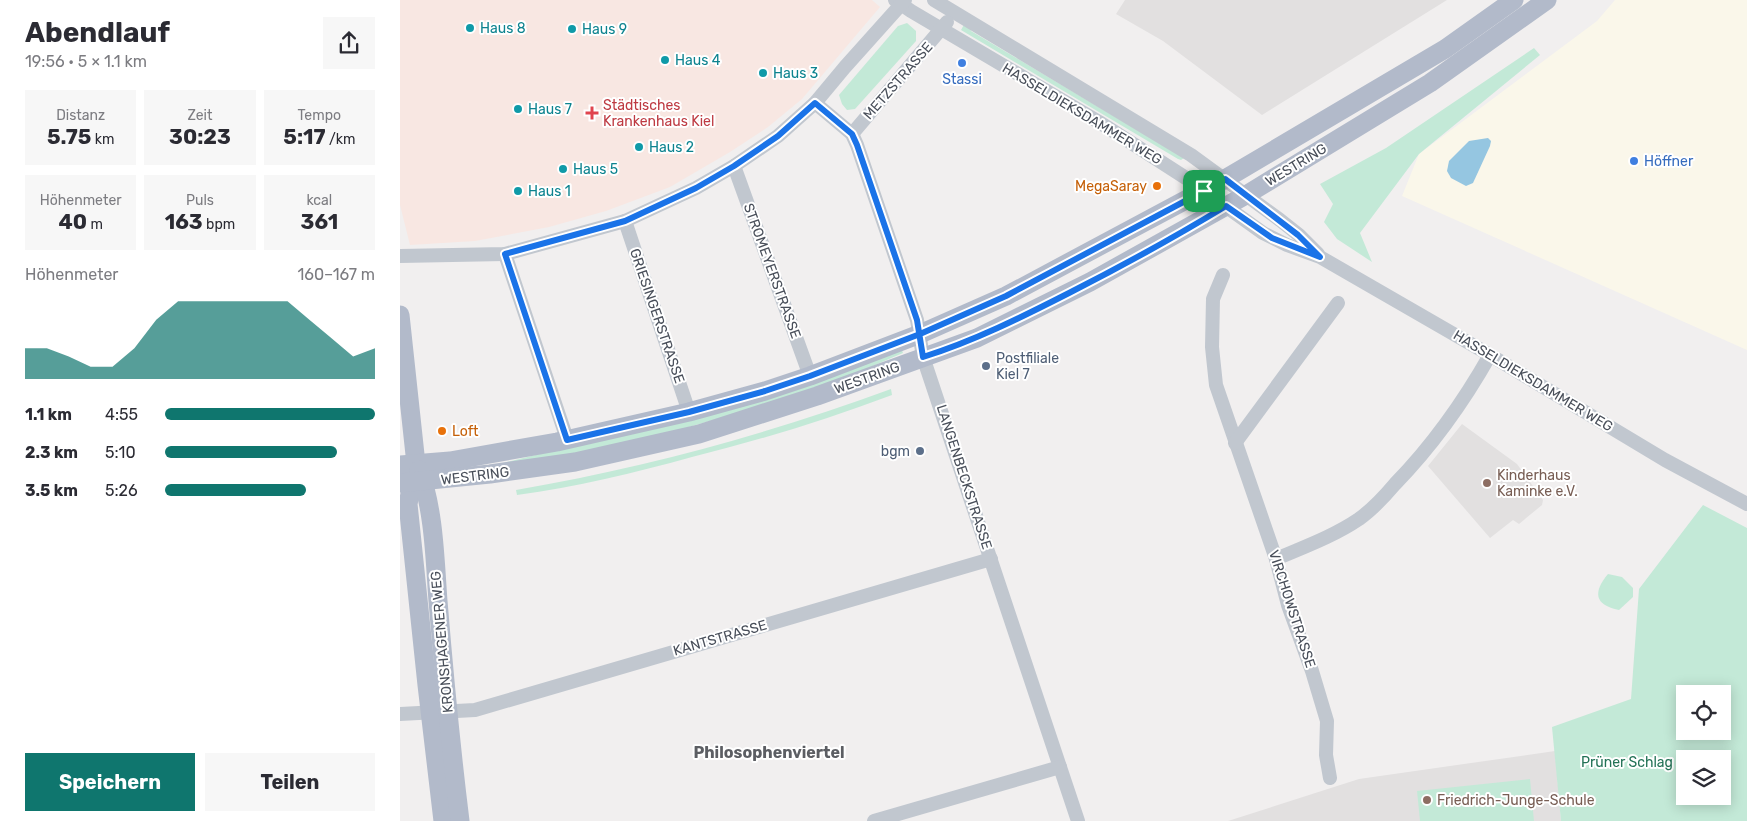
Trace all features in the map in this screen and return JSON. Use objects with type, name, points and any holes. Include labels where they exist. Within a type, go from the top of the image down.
[{"type":"main road","name":"WESTRING","points":[[411,475],[450,461],[567,440],[689,412],[765,391],[920,334],[1006,296],[1204,191],[1444,49],[1514,0]]},
{"type":"main road","name":"WESTRING","points":[[411,475],[490,474],[575,462],[698,434],[817,396],[977,338],[1131,260],[1246,195],[1430,83],[1547,0]]},
{"type":"main road","name":"KRONSHAGENER WEG","points":[[400,316],[411,475],[408,504],[439,713],[460,821]]},
{"type":"main road","name":"KRONSHAGENER WEG","points":[[439,713],[443,821]]},
{"type":"street","name":"HASSELDIEKSDAMMER WEG","points":[[934,0],[1159,136],[1225,179],[1298,235],[1320,257]]},
{"type":"street","name":"HASSELDIEKSDAMMER WEG","points":[[900,1],[942,30],[1099,122],[1176,171],[1272,238],[1320,257],[1490,355],[1665,460],[1747,504]]},
{"type":"street","points":[[400,256],[505,254],[625,221],[696,188],[734,166],[778,136],[815,103],[900,1]]},
{"type":"street","name":"METZSTRASSE","points":[[852,134],[942,30],[954,13]]},
{"type":"street","points":[[815,103],[852,134]]},
{"type":"street","name":"LANGENBECKSTRASSE","points":[[852,134],[917,320],[923,357],[1078,821]]},
{"type":"street","name":"STROMEYERSTRASSE","points":[[734,166],[810,376]]},
{"type":"street","name":"GRIESINGERSTRASSE","points":[[625,221],[689,412]]},
{"type":"street","points":[[505,254],[567,440]]},
{"type":"street","name":"VIRCHOWSTRASSE","points":[[1223,275],[1213,298],[1213,356],[1216,385],[1276,559],[1288,606],[1312,671],[1327,721],[1326,755],[1330,778]]},
{"type":"street","points":[[1235,443],[1338,302]]},
{"type":"street","points":[[1276,559],[1330,535],[1358,520],[1372,509],[1421,456],[1463,400],[1490,355]]},
{"type":"street","name":"KANTSTRASSE","points":[[400,714],[475,710],[991,559]]},
{"type":"street","points":[[874,821],[1060,767]]},
{"type":"shaded area","name":"Städtisches Krankenhaus Kiel","points":[[400,0],[872,0],[880,7],[802,99],[768,127],[670,187],[606,211],[549,227],[475,241],[410,245],[400,205]]},
{"type":"shaded area","points":[[1125,0],[1447,0],[1262,115],[1163,41],[1116,14]]},
{"type":"shaded area","points":[[1615,0],[1747,0],[1747,350],[1402,196],[1419,154],[1597,21]]},
{"type":"shaded area","name":"Kinderhaus Kaminke e.V.","points":[[1462,424],[1517,464],[1543,500],[1542,505],[1519,524],[1513,520],[1490,538],[1428,466]]},
{"type":"shaded area","name":"Friedrich-Junge-Schule","points":[[1555,751],[1561,821],[1228,821],[1359,779]]},
{"type":"green space","points":[[907,23],[916,31],[916,41],[855,109],[847,110],[842,104],[839,95],[898,26]]},
{"type":"green space","points":[[965,23],[971,31],[1184,158],[1178,159],[961,30]]},
{"type":"green space","points":[[1534,48],[1540,55],[1419,154],[1360,233],[1372,262],[1337,239],[1324,222],[1333,204],[1320,184],[1386,148]]},
{"type":"green space","points":[[901,348],[903,353],[829,387],[626,445],[487,467],[694,416]]},
{"type":"green space","points":[[891,389],[892,395],[818,421],[743,444],[605,479],[517,495],[516,490],[659,460],[752,435]]},
{"type":"green space","name":"Prüner Schlag","points":[[1703,505],[1747,528],[1747,821],[1561,821],[1552,727],[1631,699],[1639,589]]},
{"type":"green space","points":[[1608,574],[1622,577],[1633,588],[1633,597],[1619,610],[1605,605],[1598,597],[1600,587]]},
{"type":"green space","points":[[1530,779],[1534,821],[1420,821],[1417,791]]},
{"type":"water","points":[[1488,138],[1491,141],[1490,146],[1473,183],[1466,186],[1451,178],[1447,171],[1449,161],[1469,141]]},
{"type":"place","name":"Haus 8","points":[[470,28]]},
{"type":"place","name":"Haus 9","points":[[572,29]]},
{"type":"place","name":"Haus 4","points":[[665,60]]},
{"type":"place","name":"Stassi","points":[[962,63]]},
{"type":"place","name":"Haus 3","points":[[763,73]]},
{"type":"place","name":"Haus 7","points":[[518,109]]},
{"type":"place","name":"Städtisches Krankenhaus Kiel","points":[[592,113]]},
{"type":"place","name":"Haus 2","points":[[639,147]]},
{"type":"place","name":"Höffner","points":[[1634,161]]},
{"type":"place","name":"Haus 5","points":[[563,169]]},
{"type":"place","name":"MegaSaray","points":[[1157,186]]},
{"type":"place","name":"Haus 1","points":[[518,191]]},
{"type":"place","name":"Postfiliale Kiel 7","points":[[986,366]]},
{"type":"place","name":"Loft","points":[[442,431]]},
{"type":"place","name":"bgm","points":[[920,451]]},
{"type":"place","name":"Kinderhaus Kaminke e.V.","points":[[1487,483]]},
{"type":"place","name":"Friedrich-Junge-Schule","points":[[1427,800]]},
{"type":"district","name":"Philosophenviertel","points":[[769,752]]},
{"type":"route","points":[[1204,191],[1006,296],[920,334],[765,391],[689,412],[567,440],[505,254],[625,221],[696,188],[734,166],[778,136],[815,103],[852,134],[857,145],[917,320],[920,334],[923,357],[977,338],[1047,304],[1131,260],[1226,206],[1272,238],[1320,257],[1280,220],[1225,179],[1204,191]]}]
